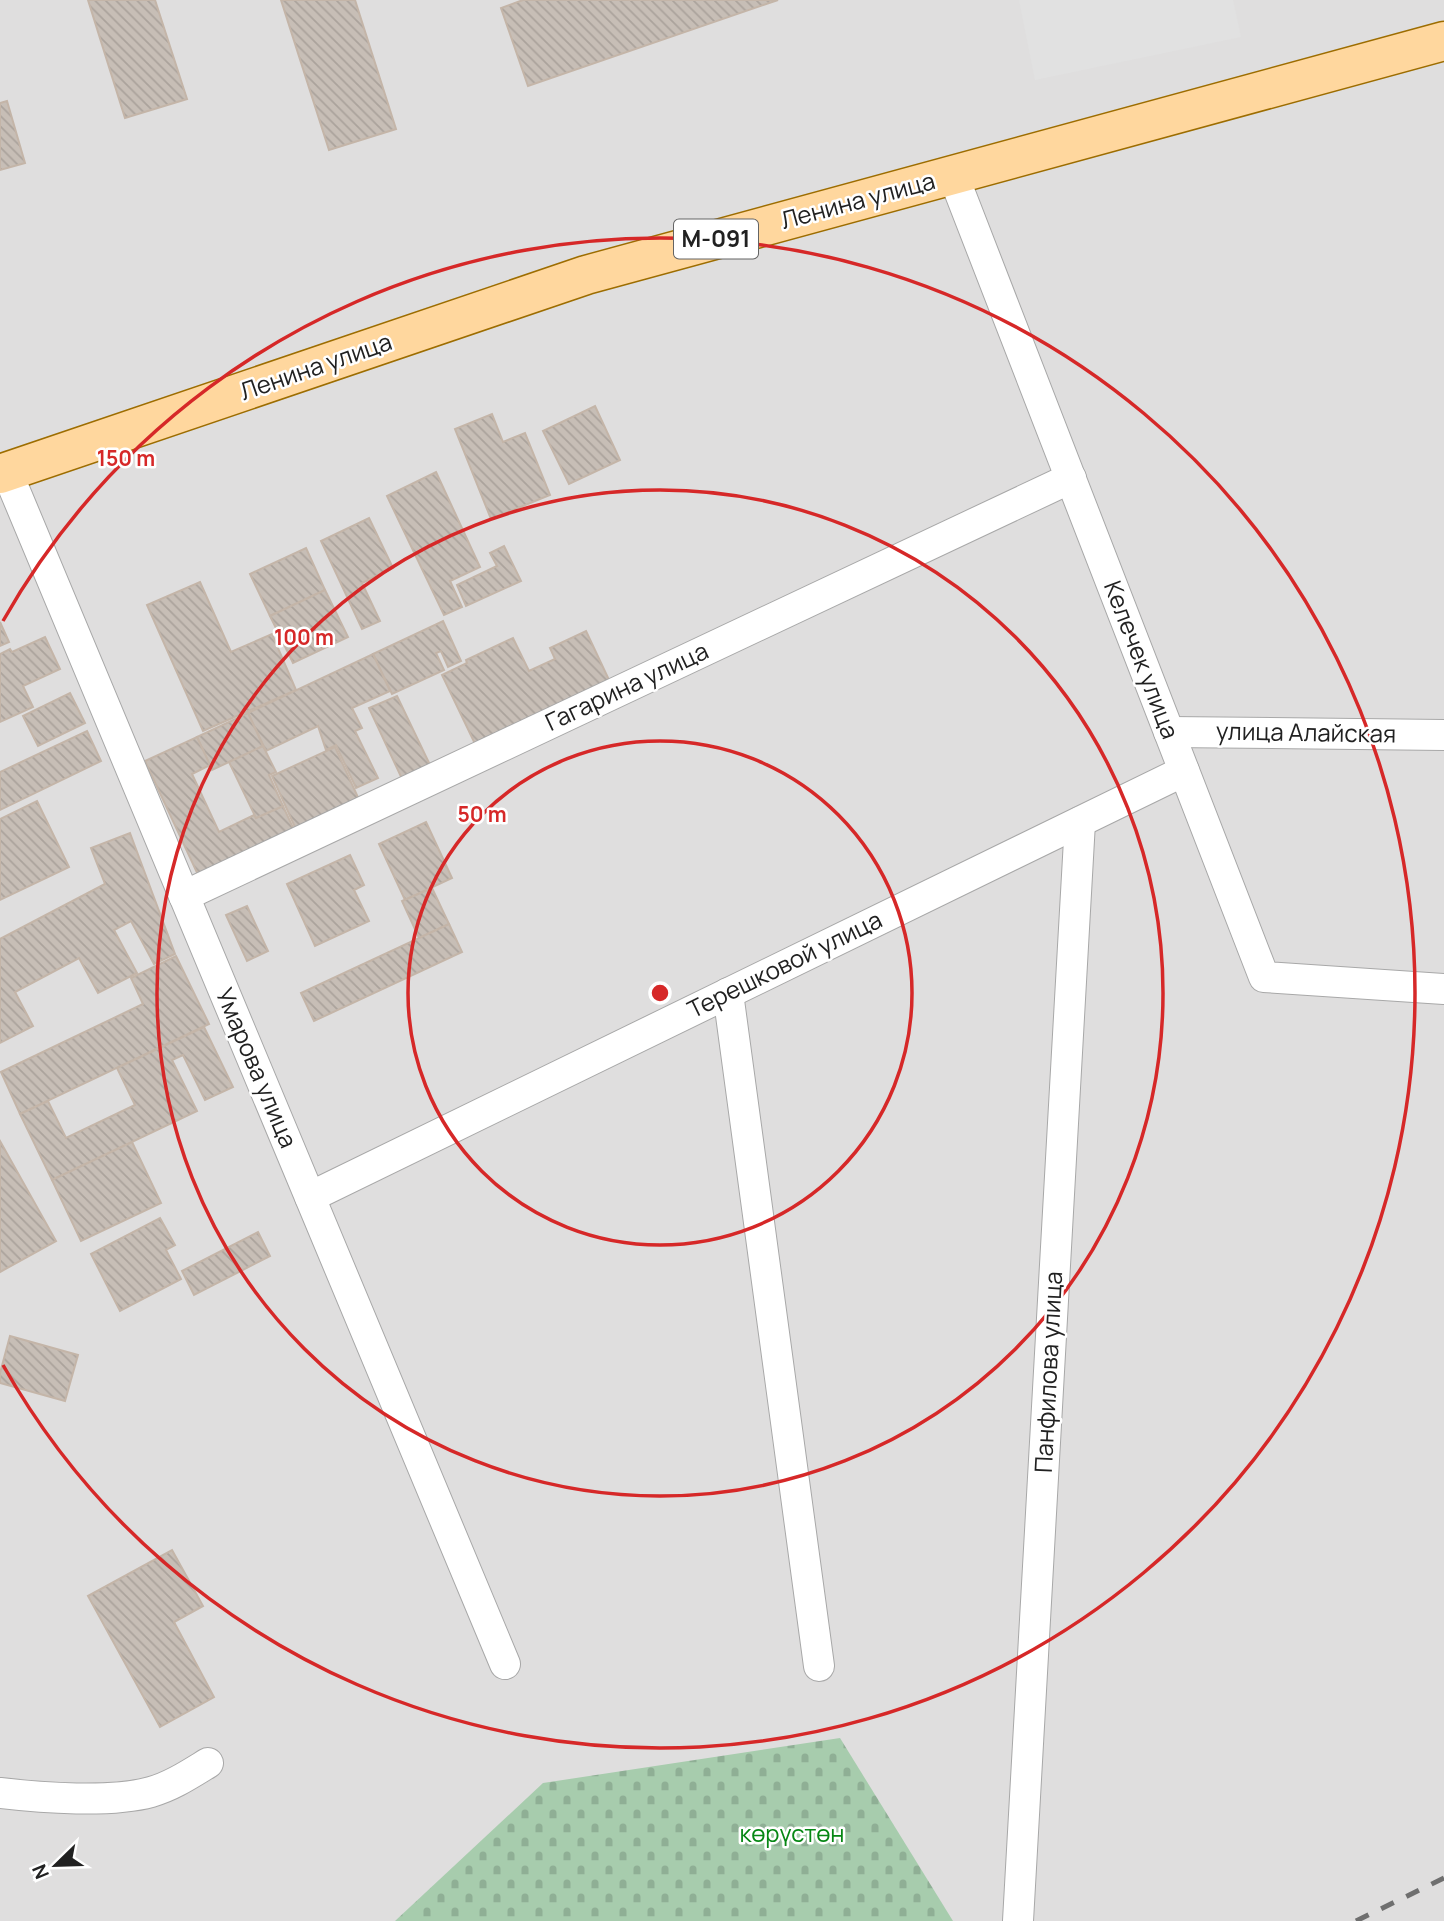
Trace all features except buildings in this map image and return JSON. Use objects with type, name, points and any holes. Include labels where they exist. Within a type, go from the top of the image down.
[{"type":"main road","name":"Ленина улица","points":[[4,473],[586,275],[1444,41]]},
{"type":"street","name":"Келечек улица","points":[[953,175],[1264,977],[1444,989]]},
{"type":"street","name":"Умарова улица","points":[[4,473],[506,1664]]},
{"type":"street","name":"Гагарина улица","points":[[184,896],[1071,478]]},
{"type":"street","name":"улица Алайская","points":[[1169,732],[1444,735]]},
{"type":"street","name":"Терешковой улица","points":[[310,1197],[1184,771]]},
{"type":"street","name":"Панфилова улица","points":[[1018,1921],[1080,822]]},
{"type":"street","points":[[728,993],[818,1666]]},
{"type":"street","points":[[0,1793],[122,1798],[151,1792],[179,1781],[208,1763]]},
{"type":"shaded area","points":[[0,0],[1444,0],[1444,1921],[0,1921]]},
{"type":"shaded area","points":[[1019,0],[1233,0],[1241,37],[1035,80]]},
{"type":"green space","name":"көрүстөн","points":[[840,1738],[953,1921],[395,1921],[543,1783]]},
{"type":"railway","points":[[1356,1921],[1444,1878]]}]
